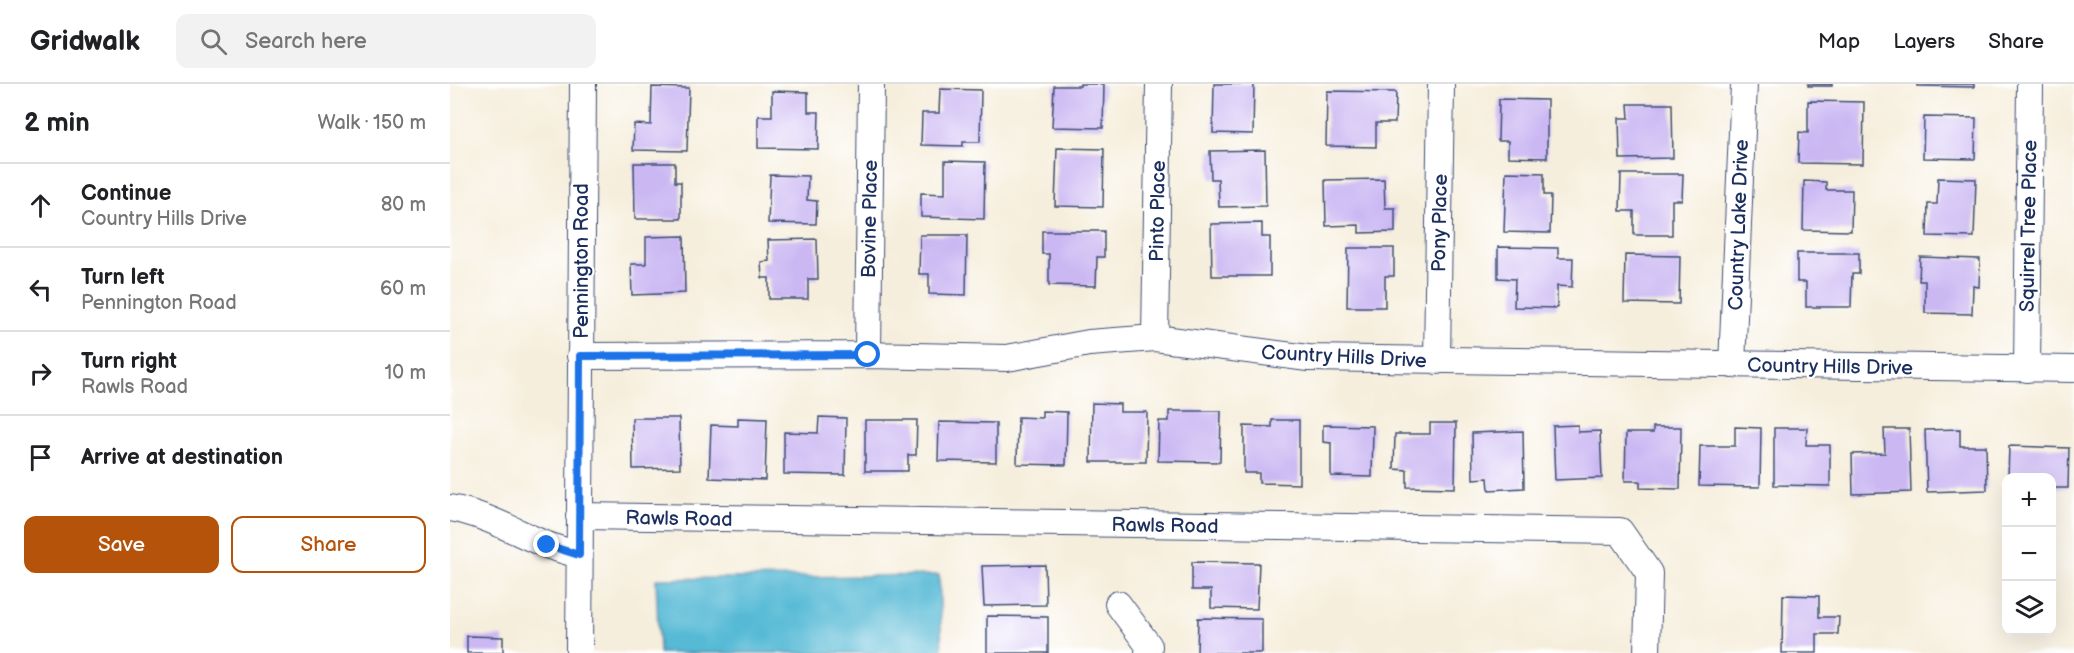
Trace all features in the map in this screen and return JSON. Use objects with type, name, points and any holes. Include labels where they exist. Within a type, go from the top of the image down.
[{"type":"street","name":"Pennington Road","points":[[579,653],[583,84]]},
{"type":"street","name":"Bovine Place","points":[[868,355],[871,84]]},
{"type":"street","name":"Pinto Place","points":[[1155,338],[1159,84]]},
{"type":"street","name":"Pony Place","points":[[1437,361],[1441,84]]},
{"type":"street","name":"Country Lake Drive","points":[[1732,365],[1744,84]]},
{"type":"street","name":"Squirrel Tree Place","points":[[2027,369],[2030,84]]},
{"type":"street","name":"Country Hills Drive","points":[[580,356],[868,355],[1007,358],[1089,342],[1155,338],[1308,358],[2074,369]]},
{"type":"street","points":[[450,508],[465,510],[508,526],[547,545],[579,555]]},
{"type":"street","name":"Rawls Road","points":[[579,516],[1620,531],[1649,573],[1647,653]]},
{"type":"street","points":[[1118,604],[1149,646],[1148,653]]},
{"type":"water","points":[[939,575],[942,653],[659,653],[656,579]]},
{"type":"building","points":[[1080,84],[1104,84],[1103,128],[1052,127],[1054,86],[1080,86]]},
{"type":"building","points":[[1214,84],[1254,84],[1253,134],[1213,133]]},
{"type":"building","points":[[1808,84],[1832,84],[1832,86],[1808,86]]},
{"type":"building","points":[[1917,84],[1974,84],[1974,87],[1917,86]]},
{"type":"building","points":[[652,87],[689,88],[687,151],[633,150],[634,124],[651,125]]},
{"type":"building","points":[[940,89],[981,90],[980,142],[963,142],[963,146],[921,145],[922,113],[939,113]]},
{"type":"building","points":[[772,91],[808,92],[808,112],[819,112],[818,149],[758,148],[758,116],[772,116]]},
{"type":"building","points":[[1327,91],[1396,92],[1395,123],[1376,123],[1376,147],[1326,146]]},
{"type":"building","points":[[1499,99],[1547,100],[1547,158],[1508,157],[1508,141],[1498,141]]},
{"type":"building","points":[[1808,101],[1864,102],[1863,164],[1798,163],[1799,132],[1808,133]]},
{"type":"building","points":[[1628,104],[1672,104],[1673,158],[1620,159],[1619,118],[1629,118]]},
{"type":"building","points":[[1924,117],[1976,118],[1975,159],[1923,158]]},
{"type":"building","points":[[1057,148],[1104,149],[1103,207],[1055,206]]},
{"type":"building","points":[[1265,150],[1266,206],[1219,207],[1218,179],[1211,179],[1210,151]]},
{"type":"building","points":[[945,161],[985,162],[984,219],[921,217],[921,193],[945,194]]},
{"type":"building","points":[[634,163],[675,163],[675,182],[681,182],[681,219],[635,219]]},
{"type":"building","points":[[1506,172],[1544,173],[1544,195],[1551,195],[1550,233],[1504,232]]},
{"type":"building","points":[[1621,174],[1683,174],[1682,200],[1672,200],[1672,235],[1634,235],[1634,211],[1620,211]]},
{"type":"building","points":[[770,175],[808,176],[807,200],[817,201],[816,224],[768,223]]},
{"type":"building","points":[[1938,178],[1976,179],[1974,237],[1927,236],[1928,204],[1937,204]]},
{"type":"building","points":[[1384,179],[1385,208],[1395,208],[1395,232],[1359,233],[1359,225],[1326,226],[1325,180]]},
{"type":"building","points":[[1804,181],[1826,182],[1826,190],[1852,190],[1851,231],[1803,230]]},
{"type":"building","points":[[1262,223],[1262,237],[1270,237],[1270,276],[1212,276],[1211,224]]},
{"type":"building","points":[[1042,231],[1104,231],[1104,257],[1097,257],[1096,286],[1049,285],[1049,254],[1042,254]]},
{"type":"building","points":[[920,235],[967,235],[966,295],[929,294],[929,274],[919,274]]},
{"type":"building","points":[[684,236],[685,293],[632,295],[631,264],[646,264],[646,237]]},
{"type":"building","points":[[817,239],[818,279],[808,279],[808,299],[769,299],[769,278],[762,278],[761,262],[769,261],[768,240]]},
{"type":"building","points":[[1498,247],[1558,248],[1558,258],[1573,258],[1572,287],[1557,286],[1557,308],[1514,307],[1515,279],[1498,278]]},
{"type":"building","points":[[1348,248],[1394,248],[1394,276],[1385,276],[1385,307],[1347,307]]},
{"type":"building","points":[[1797,253],[1859,253],[1859,274],[1852,274],[1851,307],[1806,307],[1806,282],[1797,282]]},
{"type":"building","points":[[1625,255],[1680,256],[1679,304],[1624,303]]},
{"type":"building","points":[[1920,257],[1980,259],[1979,287],[1973,286],[1972,314],[1925,313],[1925,281],[1919,281]]},
{"type":"building","points":[[1092,403],[1120,404],[1120,412],[1147,412],[1146,462],[1091,462]]},
{"type":"building","points":[[1042,411],[1067,412],[1066,465],[1017,464],[1018,417],[1042,418]]},
{"type":"building","points":[[1169,411],[1221,411],[1220,462],[1158,461],[1159,421],[1169,421]]},
{"type":"building","points":[[819,417],[846,418],[845,475],[784,474],[784,432],[818,433]]},
{"type":"building","points":[[632,418],[679,418],[680,468],[633,469]]},
{"type":"building","points":[[738,418],[767,419],[765,480],[709,478],[711,425],[738,426]]},
{"type":"building","points":[[865,420],[917,420],[916,455],[908,455],[908,471],[865,471]]},
{"type":"building","points":[[1272,420],[1299,420],[1299,484],[1259,483],[1259,473],[1244,473],[1244,426],[1272,427]]},
{"type":"building","points":[[939,422],[996,423],[996,462],[938,461]]},
{"type":"building","points":[[1430,423],[1456,423],[1455,488],[1407,487],[1407,470],[1394,469],[1395,434],[1430,434]]},
{"type":"building","points":[[1323,425],[1373,426],[1372,477],[1331,476],[1331,443],[1323,442]]},
{"type":"building","points":[[1578,425],[1578,432],[1600,431],[1602,478],[1555,480],[1553,426]]},
{"type":"building","points":[[1653,427],[1681,427],[1680,489],[1640,488],[1640,481],[1625,481],[1626,433],[1653,433]]},
{"type":"building","points":[[1735,427],[1761,428],[1760,487],[1699,486],[1700,446],[1735,446]]},
{"type":"building","points":[[1774,428],[1807,428],[1806,445],[1830,445],[1830,486],[1774,485]]},
{"type":"building","points":[[1884,429],[1909,429],[1911,492],[1853,494],[1852,454],[1885,453]]},
{"type":"building","points":[[1960,429],[1960,446],[1986,446],[1987,490],[1927,492],[1925,430]]},
{"type":"building","points":[[1523,431],[1524,488],[1489,490],[1488,478],[1473,479],[1472,433]]},
{"type":"building","points":[[2009,446],[2069,448],[2068,488],[2056,488],[2056,473],[2008,473]]},
{"type":"building","points":[[1192,562],[1259,563],[1257,609],[1211,608],[1211,590],[1192,590]]},
{"type":"building","points":[[1045,565],[1046,605],[984,606],[982,566]]},
{"type":"building","points":[[1783,595],[1819,596],[1819,617],[1839,617],[1838,634],[1817,634],[1817,653],[1782,653]]},
{"type":"building","points":[[987,616],[1048,617],[1048,653],[987,653]]},
{"type":"building","points":[[1198,618],[1262,619],[1262,653],[1197,653]]},
{"type":"building","points":[[467,636],[503,637],[503,653],[467,653]]},
{"type":"route","points":[[547,545],[579,555],[580,356],[868,355]]}]
